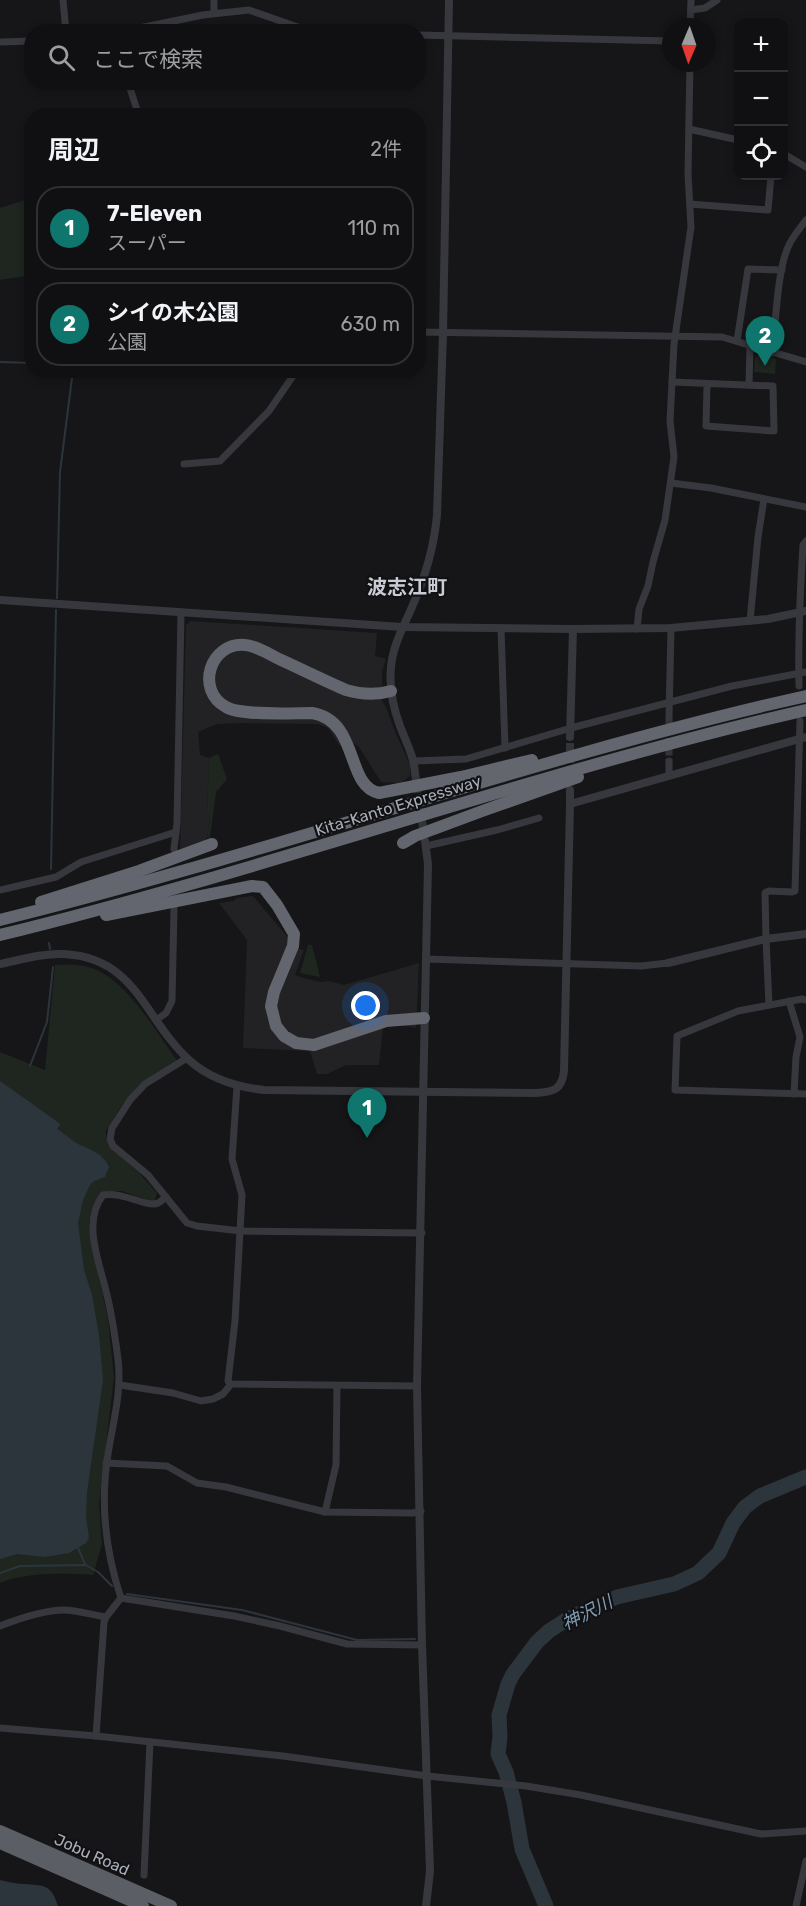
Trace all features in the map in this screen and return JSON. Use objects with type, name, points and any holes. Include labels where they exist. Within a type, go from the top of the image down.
[{"type":"highway","points":[[343,753],[341,741],[335,730],[319,719],[239,716],[218,709],[208,698],[204,683],[205,667],[212,653],[218,647],[231,641],[252,641],[350,686],[391,691]]},
{"type":"highway","points":[[391,691],[382,694],[346,690],[260,649],[244,645],[228,647],[222,651],[213,661],[209,676],[211,691],[215,698],[232,710],[312,713],[320,714],[333,721],[344,736],[366,785],[379,793],[610,746]]},
{"type":"highway","name":"Kita-Kanto Expressway","points":[[0,920],[156,880],[802,691]]},
{"type":"highway","name":"Kita-Kanto Expressway","points":[[0,935],[224,874],[699,736],[803,716]]},
{"type":"highway","points":[[403,843],[415,836],[485,810],[699,736]]},
{"type":"highway","points":[[0,915],[139,871],[212,844]]},
{"type":"highway","points":[[14,931],[103,916],[171,901],[263,887],[270,894],[294,934],[293,945],[274,992],[271,1006],[276,1026],[285,1036],[296,1043],[314,1045],[386,1021],[424,1018]]},
{"type":"highway","points":[[300,941],[276,1006],[280,1024],[293,1036],[305,1040],[318,1038],[387,1016],[424,1018]]},
{"type":"highway","name":"Jobu Road","points":[[0,1831],[171,1906]]},
{"type":"highway","name":"Jobu Road","points":[[0,1843],[143,1906]]},
{"type":"street","points":[[63,0],[65,24]]},
{"type":"street","points":[[214,0],[214,13]]},
{"type":"street","points":[[416,773],[414,761],[397,719],[391,691],[392,658],[402,627],[421,584],[436,525],[443,333],[449,0]]},
{"type":"street","points":[[690,18],[691,0]]},
{"type":"street","points":[[691,9],[705,8],[717,0]]},
{"type":"street","points":[[160,24],[214,13],[249,10],[289,24]]},
{"type":"street","points":[[426,35],[662,41]]},
{"type":"street","points":[[0,42],[24,41]]},
{"type":"street","points":[[637,629],[639,609],[648,586],[665,520],[675,452],[670,421],[675,337],[691,227],[688,174],[690,72]]},
{"type":"street","points":[[131,90],[137,108]]},
{"type":"street","points":[[689,129],[734,139]]},
{"type":"street","points":[[788,157],[806,167]]},
{"type":"street","points":[[690,204],[768,210],[771,180]]},
{"type":"street","points":[[772,353],[782,270],[789,243],[806,220]]},
{"type":"street","points":[[737,341],[748,269],[782,270]]},
{"type":"street","points":[[426,332],[722,337],[806,362]]},
{"type":"street","points":[[749,385],[750,346]]},
{"type":"street","points":[[184,464],[220,461],[269,411],[292,378]]},
{"type":"street","points":[[672,382],[773,386],[774,431],[706,426],[707,384]]},
{"type":"street","points":[[671,483],[711,488],[806,507]]},
{"type":"street","points":[[750,621],[758,537],[765,499]]},
{"type":"street","points":[[802,691],[803,612],[799,603],[803,545],[806,540]]},
{"type":"street","points":[[0,600],[402,627],[671,628],[750,621],[803,612]]},
{"type":"street","points":[[174,849],[181,613]]},
{"type":"street","points":[[501,628],[505,748]]},
{"type":"street","points":[[669,717],[671,628]]},
{"type":"street","points":[[570,733],[573,629]]},
{"type":"street","points":[[414,761],[466,759],[570,733],[670,702],[747,682],[802,673]]},
{"type":"street","points":[[770,1005],[765,893],[795,891],[803,758],[803,716]]},
{"type":"street","points":[[570,804],[803,738]]},
{"type":"street","points":[[669,761],[669,775]]},
{"type":"street","points":[[0,964],[56,954],[86,957],[111,968],[138,993],[156,1020],[187,1058],[219,1079],[237,1086],[264,1090],[545,1092],[554,1090],[560,1085],[564,1071],[570,790]]},
{"type":"street","points":[[426,1906],[430,1871],[422,1645],[417,1386],[422,1233],[428,864],[426,844],[498,830],[539,818]]},
{"type":"street","points":[[0,890],[56,876],[81,862],[176,832]]},
{"type":"street","points":[[156,1020],[166,1013],[172,1001],[174,909]]},
{"type":"street","points":[[426,958],[641,966],[705,956],[766,939],[806,934]]},
{"type":"street","points":[[806,1000],[738,1011],[677,1036],[675,1090],[806,1094]]},
{"type":"street","points":[[789,1001],[800,1037],[796,1057],[794,1094]]},
{"type":"street","points":[[187,1058],[145,1084],[120,1114],[110,1134],[114,1146],[148,1175],[187,1223],[241,1231],[422,1233]]},
{"type":"street","points":[[231,1384],[228,1381],[235,1321],[242,1195],[232,1159],[237,1086]]},
{"type":"street","points":[[121,1598],[112,1570],[104,1527],[103,1503],[106,1463],[120,1385],[119,1361],[94,1241],[94,1214],[98,1201],[103,1195],[122,1195],[149,1205],[157,1204],[166,1197]]},
{"type":"street","points":[[120,1385],[173,1393],[201,1401],[223,1394],[231,1384]]},
{"type":"street","points":[[231,1384],[417,1386]]},
{"type":"street","points":[[325,1512],[336,1465],[337,1386]]},
{"type":"street","points":[[106,1463],[167,1466],[197,1484],[226,1487],[325,1512],[413,1513],[421,1511]]},
{"type":"street","points":[[96,1736],[106,1617],[121,1598]]},
{"type":"street","points":[[121,1598],[234,1616],[347,1644],[422,1645]]},
{"type":"street","points":[[0,1626],[34,1615],[65,1610],[106,1617]]},
{"type":"street","points":[[0,1728],[304,1758],[427,1776],[523,1786],[588,1797],[761,1834],[806,1831]]},
{"type":"street","points":[[144,1875],[150,1742]]},
{"type":"street","points":[[796,1906],[806,1861]]},
{"type":"shaded area","points":[[24,200],[24,276],[0,280],[0,208]]},
{"type":"shaded area","points":[[758,354],[776,359],[775,374],[754,372],[755,358]]},
{"type":"shaded area","points":[[191,621],[377,633],[375,656],[386,659],[382,671],[382,701],[410,765],[410,776],[401,783],[381,782],[359,747],[354,744],[339,745],[328,728],[318,724],[217,724],[198,732],[200,755],[209,758],[207,814],[210,816],[207,838],[202,842],[180,849],[186,625]]},
{"type":"shaded area","points":[[218,754],[227,779],[216,792],[210,837],[207,838],[210,817],[207,814],[209,758]]},
{"type":"shaded area","points":[[253,896],[291,941],[290,946],[304,950],[295,975],[344,985],[419,963],[416,1028],[399,1024],[383,1027],[379,1065],[346,1065],[327,1074],[317,1074],[310,1051],[243,1048],[247,940],[219,903]]},
{"type":"shaded area","points":[[308,945],[312,945],[320,977],[300,973]]},
{"type":"shaded area","points":[[55,965],[88,967],[102,972],[115,981],[150,1021],[178,1062],[138,1086],[121,1106],[106,1131],[106,1139],[110,1147],[157,1193],[155,1200],[150,1201],[122,1191],[101,1192],[95,1200],[89,1222],[108,1319],[114,1377],[99,1504],[102,1544],[93,1575],[33,1575],[0,1583],[0,1052],[45,1070]]},
{"type":"shaded area","points":[[0,1081],[59,1123],[57,1129],[78,1144],[100,1155],[109,1167],[105,1177],[90,1185],[83,1200],[78,1223],[84,1270],[92,1295],[99,1335],[103,1380],[87,1492],[86,1517],[89,1538],[86,1543],[69,1553],[45,1557],[17,1554],[0,1559]]},
{"type":"shaded area","points":[[0,1880],[46,1888],[53,1894],[58,1906],[0,1906]]},
{"type":"waterway","points":[[0,362],[24,363]]},
{"type":"waterway","points":[[57,598],[60,472],[72,378]]},
{"type":"waterway","points":[[51,869],[56,610]]},
{"type":"waterway","points":[[49,943],[50,949]]},
{"type":"waterway","points":[[30,1066],[47,1022],[53,967]]},
{"type":"waterway","name":"神沢川","points":[[546,1906],[522,1849],[514,1802],[506,1772],[498,1754],[499,1715],[513,1674],[537,1642],[569,1618],[617,1597],[674,1584],[698,1573],[719,1553],[733,1523],[745,1507],[760,1496],[806,1477]]},
{"type":"waterway","points":[[78,1548],[85,1564]]},
{"type":"waterway","points":[[0,1573],[20,1566],[86,1565],[98,1572],[112,1586]]},
{"type":"waterway","points":[[127,1594],[242,1610],[357,1640],[415,1639]]},
{"type":"tunnel","points":[[669,717],[669,761]]},
{"type":"tunnel","points":[[570,737],[570,775]]},
{"type":"tunnel","points":[[415,773],[424,835]]},
{"type":"place","name":"シイの木公園","points":[[765,366]]},
{"type":"place","name":"7-Eleven","points":[[367,1138]]},
{"type":"district","name":"波志江町","points":[[407,587]]}]
